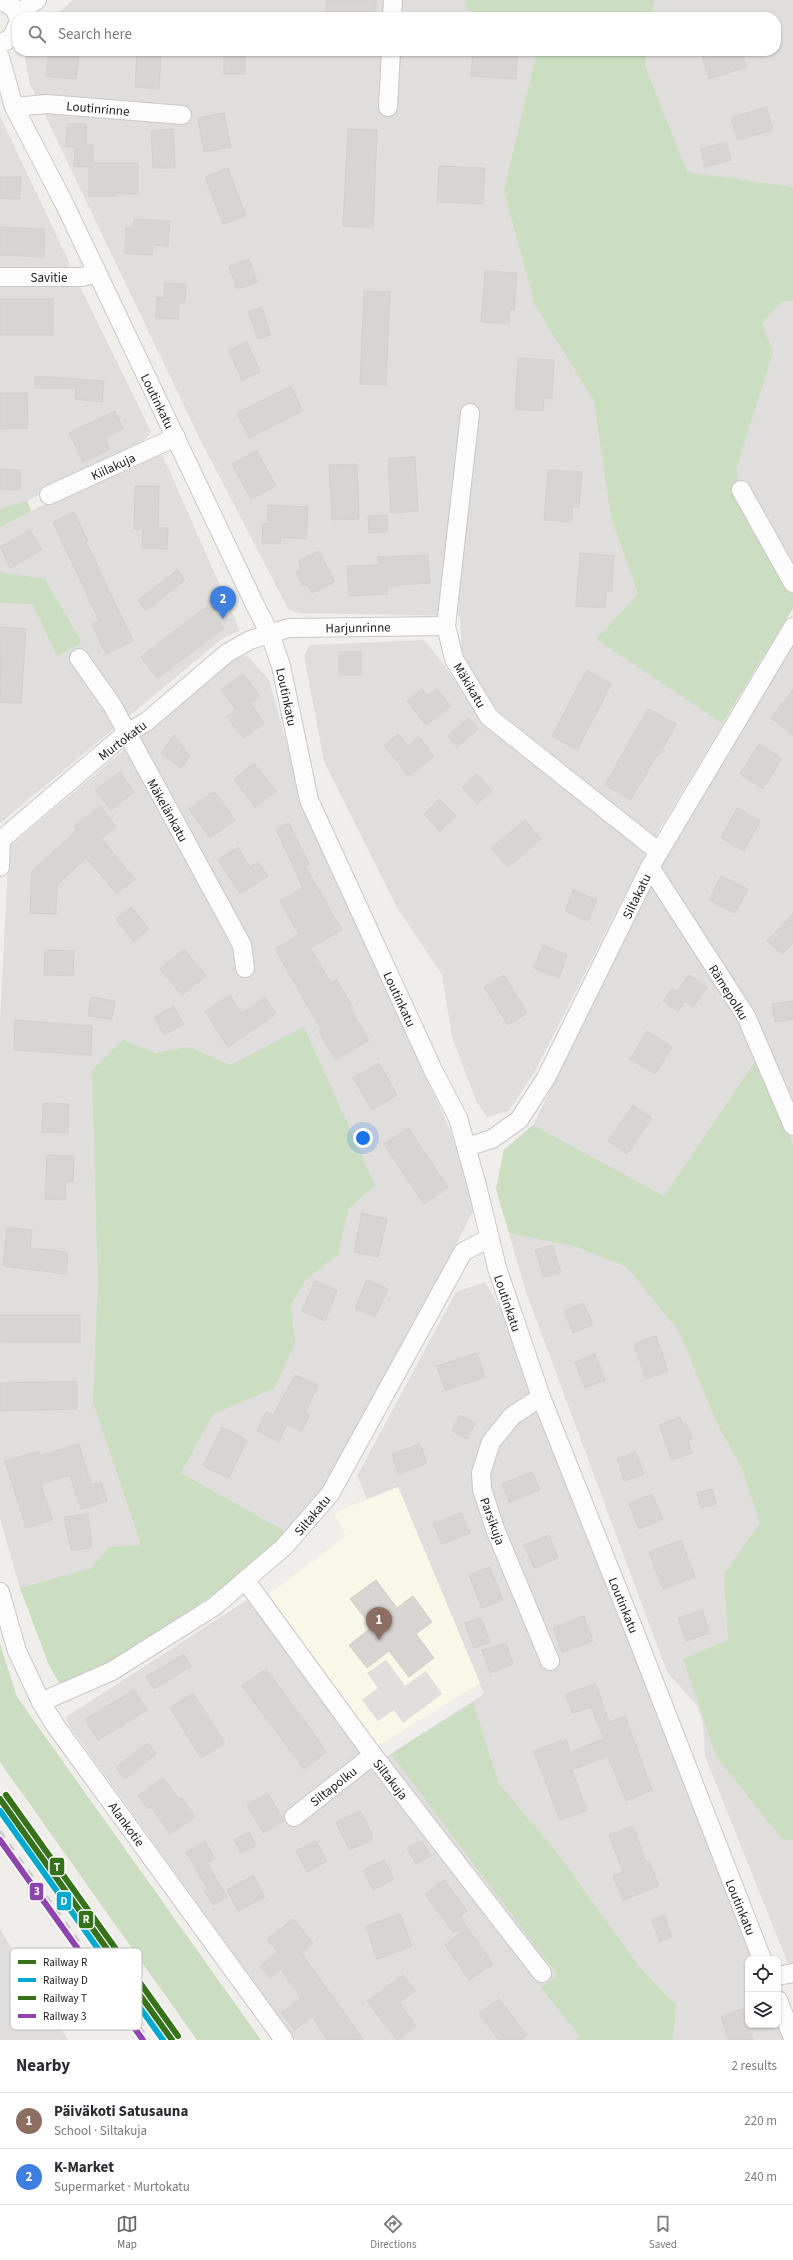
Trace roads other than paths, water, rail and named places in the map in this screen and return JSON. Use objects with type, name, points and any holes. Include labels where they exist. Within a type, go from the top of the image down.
[{"type":"street","points":[[0,0],[6,2],[12,12]]},
{"type":"street","points":[[24,12],[37,0]]},
{"type":"street","points":[[392,12],[393,0]]},
{"type":"street","points":[[0,44],[11,38],[12,35]]},
{"type":"street","points":[[388,107],[390,56]]},
{"type":"street","name":"Loutinkatu","points":[[0,57],[14,106],[64,203],[255,606],[270,634],[281,666],[309,800],[433,1070],[450,1101],[467,1147],[497,1268],[541,1397],[634,1630],[761,1956]]},
{"type":"street","name":"Loutinrinne","points":[[14,106],[46,104],[182,114]]},
{"type":"street","name":"Savitie","points":[[0,277],[82,277],[97,273]]},
{"type":"street","name":"Mäkikatu","points":[[470,413],[446,626],[454,659],[489,717],[654,860]]},
{"type":"street","name":"Kiilakuja","points":[[49,496],[176,437]]},
{"type":"street","points":[[741,490],[793,583]]},
{"type":"street","name":"Harjunrinne","points":[[270,634],[289,628],[446,626]]},
{"type":"street","name":"Siltakatu","points":[[467,1147],[492,1139],[519,1120],[546,1078],[654,860],[793,627]]},
{"type":"street","name":"Murtokatu","points":[[0,867],[1,840],[126,734],[146,722],[227,653],[250,640],[270,634]]},
{"type":"street","name":"Mäkelänkatu","points":[[79,658],[112,705],[126,734],[242,945],[246,968]]},
{"type":"street","name":"Rämepolku","points":[[654,860],[746,1016],[793,1126]]},
{"type":"street","name":"Siltakatu","points":[[41,1702],[112,1671],[215,1606],[284,1547],[323,1503],[463,1252],[489,1238]]},
{"type":"street","name":"Parsikuja","points":[[541,1397],[512,1416],[491,1442],[480,1473],[482,1490],[495,1529],[550,1661]]},
{"type":"street","name":"Siltakuja","points":[[246,1581],[373,1755],[542,1973]]},
{"type":"street","name":"Alankotie","points":[[0,1592],[17,1651],[41,1702],[55,1725],[284,2040]]},
{"type":"street","name":"Siltapolku","points":[[294,1817],[373,1755]]},
{"type":"street","points":[[781,1975],[793,1973]]},
{"type":"street","points":[[781,2008],[793,2038]]},
{"type":"railway","points":[[0,1831],[83,1948]]},
{"type":"railway","points":[[142,2030],[149,2040]]},
{"type":"rail line","name":"T","points":[[6,1795],[115,1948]]},
{"type":"rail line","name":"R","points":[[0,1799],[106,1948]]},
{"type":"rail line","name":"D","points":[[0,1811],[98,1948]]},
{"type":"rail line","name":"3","points":[[0,1840],[77,1948]]},
{"type":"rail line","name":"T","points":[[142,1986],[178,2036]]},
{"type":"rail line","name":"R","points":[[142,1998],[172,2040]]},
{"type":"rail line","name":"D","points":[[142,2010],[163,2040]]},
{"type":"rail line","name":"3","points":[[136,2030],[143,2040]]},
{"type":"place","name":"K-Market","points":[[223,619]]},
{"type":"place","name":"Päiväkoti Satusauna","points":[[379,1640]]}]
